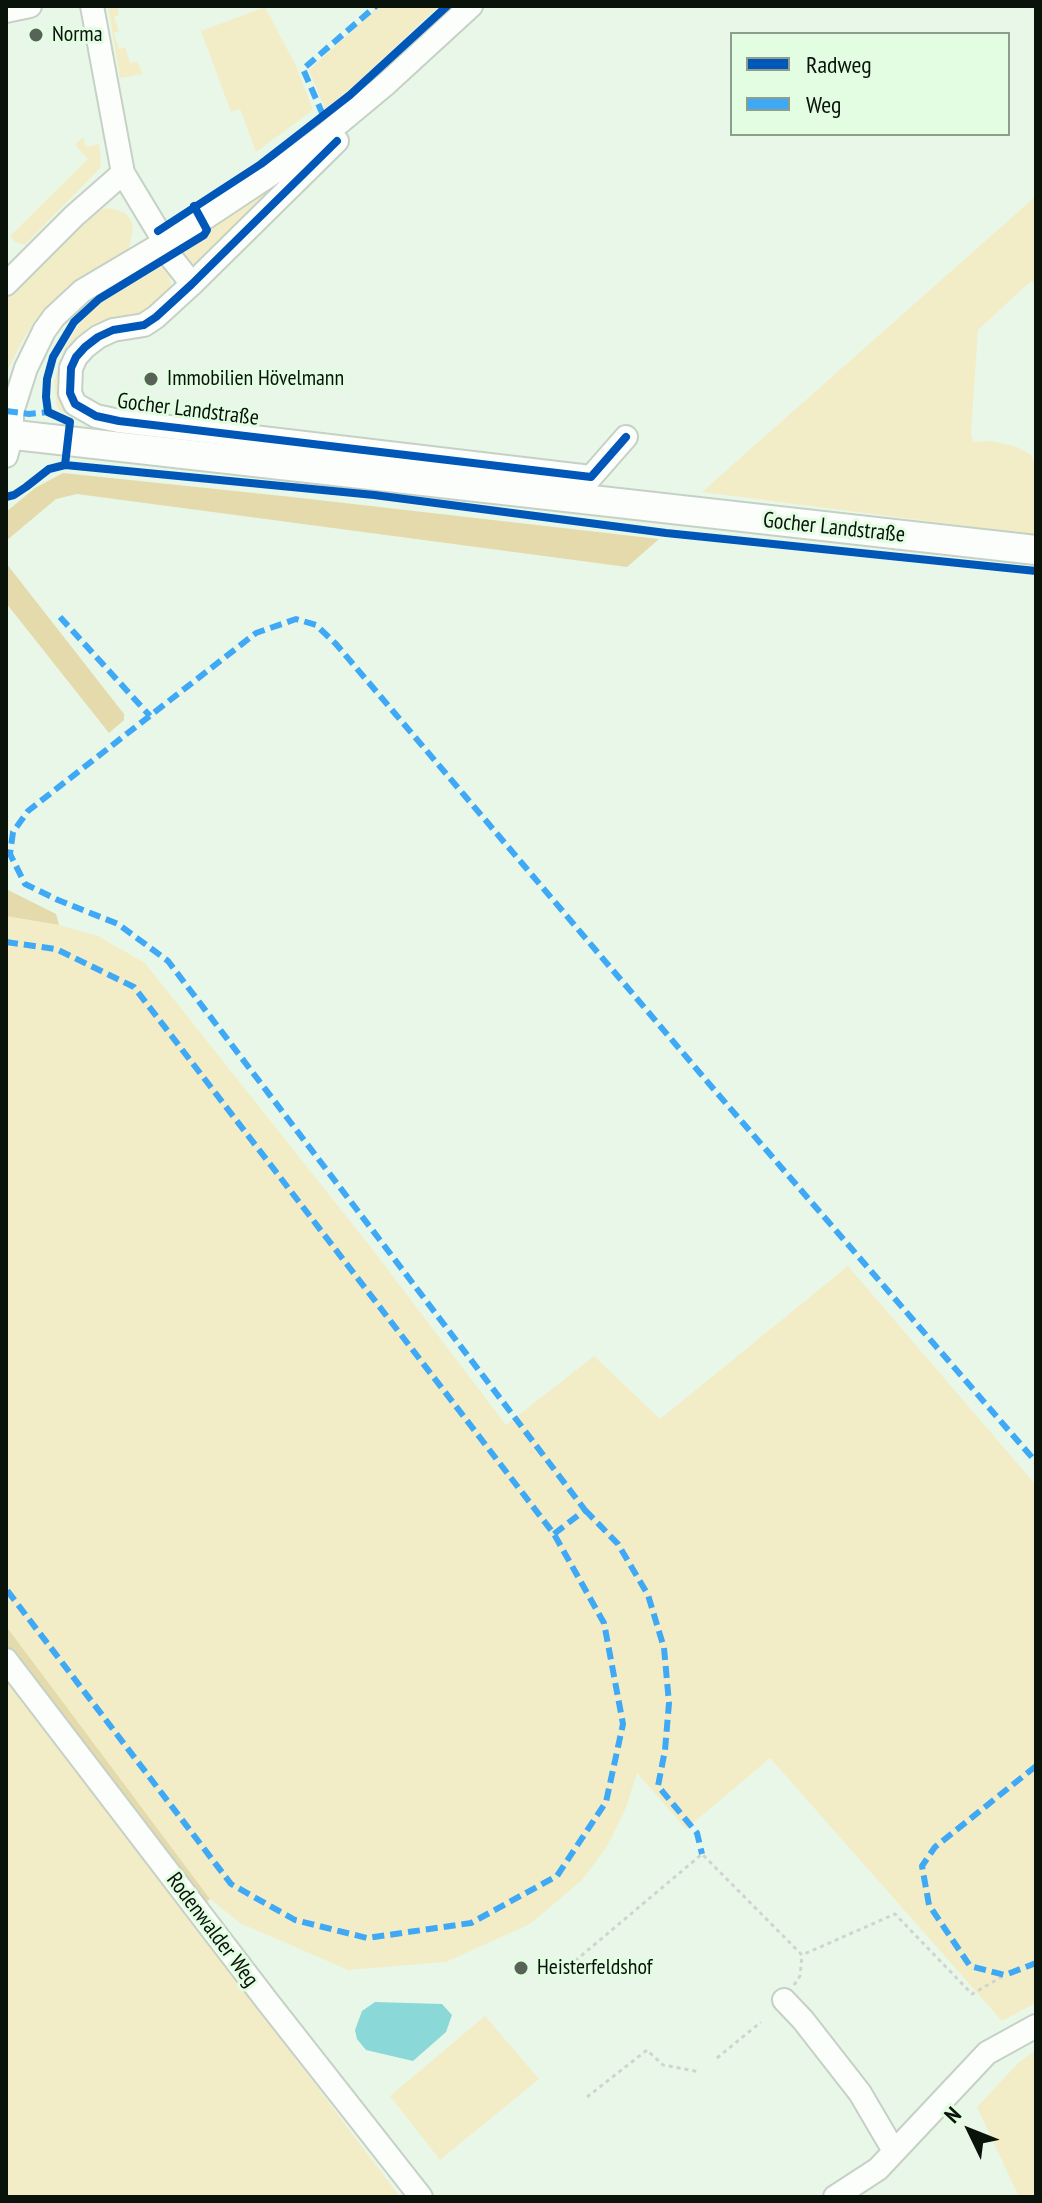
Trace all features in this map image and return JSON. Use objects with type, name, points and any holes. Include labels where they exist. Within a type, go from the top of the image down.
[{"type":"main road","name":"Gocher Landstraße","points":[[8,441],[1036,550]]},
{"type":"street","points":[[6,11],[30,6]]},
{"type":"street","points":[[92,6],[123,173],[170,256],[192,284]]},
{"type":"street","points":[[8,441],[12,412],[26,368],[54,317],[82,291],[202,220],[318,140],[386,84],[471,6]]},
{"type":"street","name":"Gocher Landstraße","points":[[337,141],[156,317],[144,325],[113,330],[85,347],[71,368],[70,393],[75,404],[96,416],[119,421],[591,477],[626,437]]},
{"type":"street","points":[[6,284],[74,216],[123,173]]},
{"type":"street","name":"Rodenwalder Weg","points":[[6,1660],[421,2197]]},
{"type":"street","points":[[784,2000],[860,2093],[894,2151]]},
{"type":"street","points":[[835,2197],[878,2169],[987,2053],[1036,2026]]},
{"type":"path","points":[[575,1961],[702,1854],[802,1955],[895,1914],[972,1994],[1005,1975]]},
{"type":"path","points":[[717,2058],[761,2022]]},
{"type":"path","points":[[587,2097],[647,2050],[663,2065],[700,2072]]},
{"type":"shaded area","points":[[108,6],[117,6],[119,15],[114,17],[119,31],[114,33],[119,49],[125,47],[130,63],[137,61],[143,74],[120,78]]},
{"type":"shaded area","points":[[379,6],[439,6],[325,109],[309,70]]},
{"type":"shaded area","points":[[265,7],[296,66],[313,110],[256,152],[240,109],[231,112],[201,31]]},
{"type":"shaded area","points":[[83,137],[86,147],[99,144],[100,168],[25,245],[15,242],[10,236],[88,159],[75,145]]},
{"type":"shaded area","points":[[291,171],[201,260],[189,266],[178,257],[189,247],[184,239]]},
{"type":"shaded area","points":[[1036,196],[1036,286],[1031,281],[978,330],[971,433],[973,442],[990,441],[1015,446],[1030,454],[1036,464],[1036,535],[702,492]]},
{"type":"shaded area","points":[[105,208],[125,213],[131,220],[133,228],[129,248],[65,292],[38,317],[6,373],[6,298],[84,221]]},
{"type":"shaded area","points":[[163,265],[170,278],[171,289],[167,299],[61,374],[61,399],[74,413],[62,412],[57,407],[54,382],[65,347],[76,329],[102,301]]},
{"type":"shaded area","points":[[63,473],[659,539],[627,567],[77,494],[56,499],[6,541],[6,512],[35,488]]},
{"type":"shaded area","points":[[6,563],[124,714],[124,720],[109,733],[6,603]]},
{"type":"shaded area","points":[[6,889],[56,914],[59,925],[6,916]]},
{"type":"shaded area","points":[[6,916],[59,925],[98,936],[145,963],[373,1250],[506,1425],[594,1356],[660,1419],[848,1266],[1036,1485],[1036,2003],[1002,2021],[770,1758],[686,1829],[637,1773],[626,1808],[608,1845],[583,1879],[530,1924],[446,1962],[348,1970],[240,1923],[210,1899],[6,1626]]},
{"type":"shaded area","points":[[6,1626],[210,1899],[196,1908],[6,1660]]},
{"type":"shaded area","points":[[6,1673],[400,2197],[6,2197]]},
{"type":"shaded area","points":[[485,2016],[539,2079],[440,2160],[390,2096]]},
{"type":"shaded area","points":[[1036,2050],[1036,2197],[1019,2197],[977,2107],[1019,2062]]},
{"type":"water","points":[[375,2002],[442,2004],[452,2015],[446,2032],[413,2061],[366,2050],[357,2039],[355,2030],[362,2011]]},
{"type":"marked path","points":[[323,115],[303,69],[376,6]]},
{"type":"marked path","points":[[6,411],[29,414],[48,412]]},
{"type":"marked path","points":[[60,617],[150,716]]},
{"type":"marked path","points":[[554,1534],[585,1510],[168,961],[118,924],[25,884],[10,854],[13,832],[28,811],[256,633],[296,619],[316,625],[336,644],[711,1086],[1036,1462]]},
{"type":"marked path","points":[[6,942],[56,949],[134,987],[554,1534],[604,1623],[623,1724],[606,1802],[557,1876],[471,1923],[367,1938],[295,1920],[231,1884],[6,1589]]},
{"type":"marked path","points":[[585,1510],[618,1544],[648,1595],[664,1648],[669,1703],[658,1786],[697,1833],[702,1854]]},
{"type":"marked path","points":[[1036,1766],[935,1847],[922,1866],[929,1905],[970,1966],[1005,1975],[1036,1963]]},
{"type":"cycle path","points":[[158,231],[261,164],[350,95],[447,6]]},
{"type":"cycle path","points":[[337,141],[156,317],[144,325],[113,330],[85,347],[71,368],[70,393],[75,404],[96,416],[119,421],[591,477],[626,437]]},
{"type":"cycle path","points":[[65,465],[70,422],[48,412],[46,397],[53,357],[74,322],[99,299],[204,235],[207,230],[194,206]]},
{"type":"cycle path","points":[[6,497],[14,495],[49,469],[65,465],[374,495],[666,533],[1036,571]]},
{"type":"place","name":"Norma","points":[[36,35]]},
{"type":"place","name":"Immobilien Hövelmann","points":[[151,379]]},
{"type":"place","name":"Heisterfeldshof","points":[[521,1968]]}]
